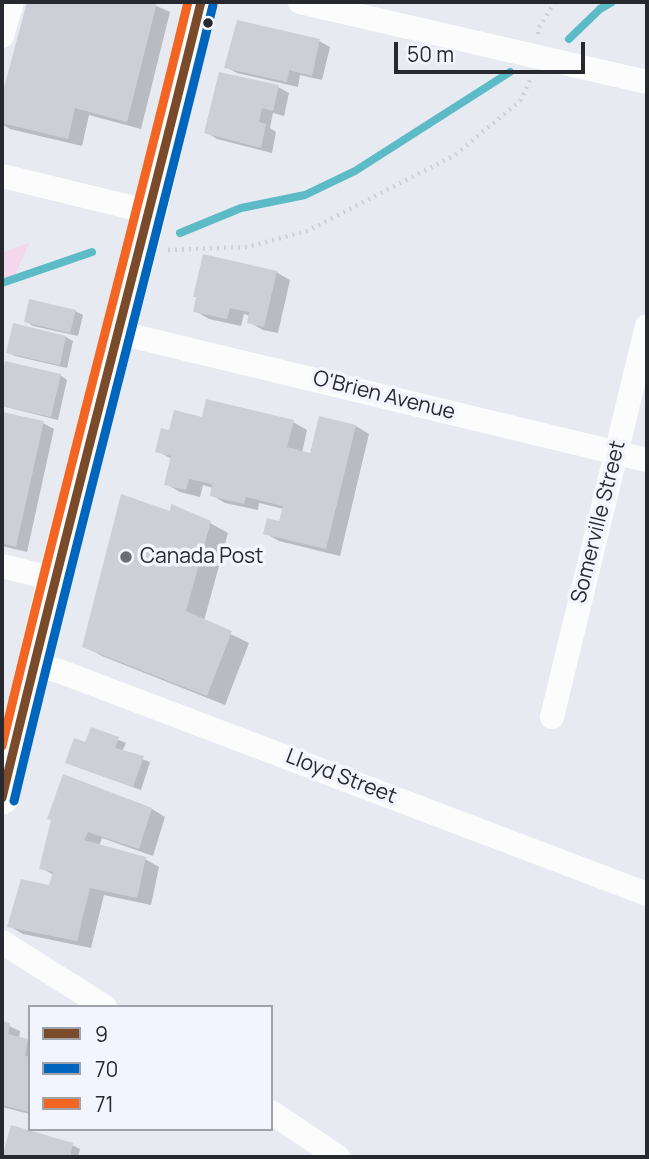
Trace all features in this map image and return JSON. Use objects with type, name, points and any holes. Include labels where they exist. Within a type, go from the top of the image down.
[{"type":"main road","points":[[2,798],[54,579],[120,332],[201,2]]},
{"type":"street","points":[[2,36],[12,2]]},
{"type":"street","points":[[300,2],[647,82]]},
{"type":"street","points":[[2,176],[150,212]]},
{"type":"street","name":"Somerville Street","points":[[552,717],[647,326]]},
{"type":"street","name":"O'Brien Avenue","points":[[120,332],[647,460]]},
{"type":"street","points":[[2,566],[54,579]]},
{"type":"street","name":"Lloyd Street","points":[[34,665],[59,671],[647,894]]},
{"type":"street","points":[[2,942],[102,1005]]},
{"type":"street","points":[[273,1113],[338,1157]]},
{"type":"path","points":[[164,250],[248,247],[307,231],[456,155],[520,101],[535,72],[538,29],[555,2]]},
{"type":"shaded area","points":[[30,242],[14,277],[2,284],[2,253]]},
{"type":"building","points":[[27,2],[157,2],[127,122],[75,108],[68,139],[2,123],[2,95]]},
{"type":"building","points":[[237,20],[320,39],[312,76],[289,70],[287,82],[224,68]]},
{"type":"building","points":[[219,72],[279,85],[273,111],[262,108],[259,122],[266,124],[261,148],[204,133]]},
{"type":"building","points":[[203,254],[277,271],[264,327],[247,323],[249,312],[230,308],[227,319],[193,312],[196,297],[193,297]]},
{"type":"building","points":[[29,299],[76,310],[70,333],[24,322]]},
{"type":"building","points":[[13,323],[66,336],[60,365],[6,353]]},
{"type":"building","points":[[5,361],[61,374],[51,417],[2,406]]},
{"type":"building","points":[[206,399],[294,420],[287,447],[310,453],[319,416],[356,425],[326,549],[263,534],[267,518],[279,521],[283,506],[246,497],[244,504],[210,496],[212,484],[189,479],[186,490],[164,485],[171,456],[155,452],[161,428],[169,430],[174,410],[202,417]]},
{"type":"building","points":[[2,412],[44,421],[16,547],[2,543]]},
{"type":"building","points":[[121,494],[170,511],[171,504],[211,521],[186,611],[232,631],[207,696],[82,647]]},
{"type":"building","points":[[91,727],[119,737],[115,748],[144,756],[133,787],[65,763],[74,738],[85,742]]},
{"type":"building","points":[[63,774],[152,808],[139,849],[88,832],[84,840],[146,857],[137,898],[90,888],[77,941],[7,927],[21,879],[49,885],[53,872],[39,869],[51,820],[47,819]]},
{"type":"building","points":[[2,1021],[10,1023],[8,1034],[28,1039],[25,1056],[28,1057],[28,1112],[2,1105]]},
{"type":"building","points":[[11,1125],[73,1143],[70,1157],[2,1157]]},
{"type":"waterway","points":[[569,39],[600,9],[612,2]]},
{"type":"waterway","points":[[180,233],[241,208],[305,195],[355,171],[510,72]]},
{"type":"waterway","points":[[2,283],[92,252]]},
{"type":"transit line","name":"71","points":[[2,746],[188,2]]},
{"type":"transit line","name":"9","points":[[2,798],[201,2]]},
{"type":"transit line","name":"70","points":[[14,801],[213,5]]},
{"type":"place","name":"Canada Post","points":[[126,557]]}]
